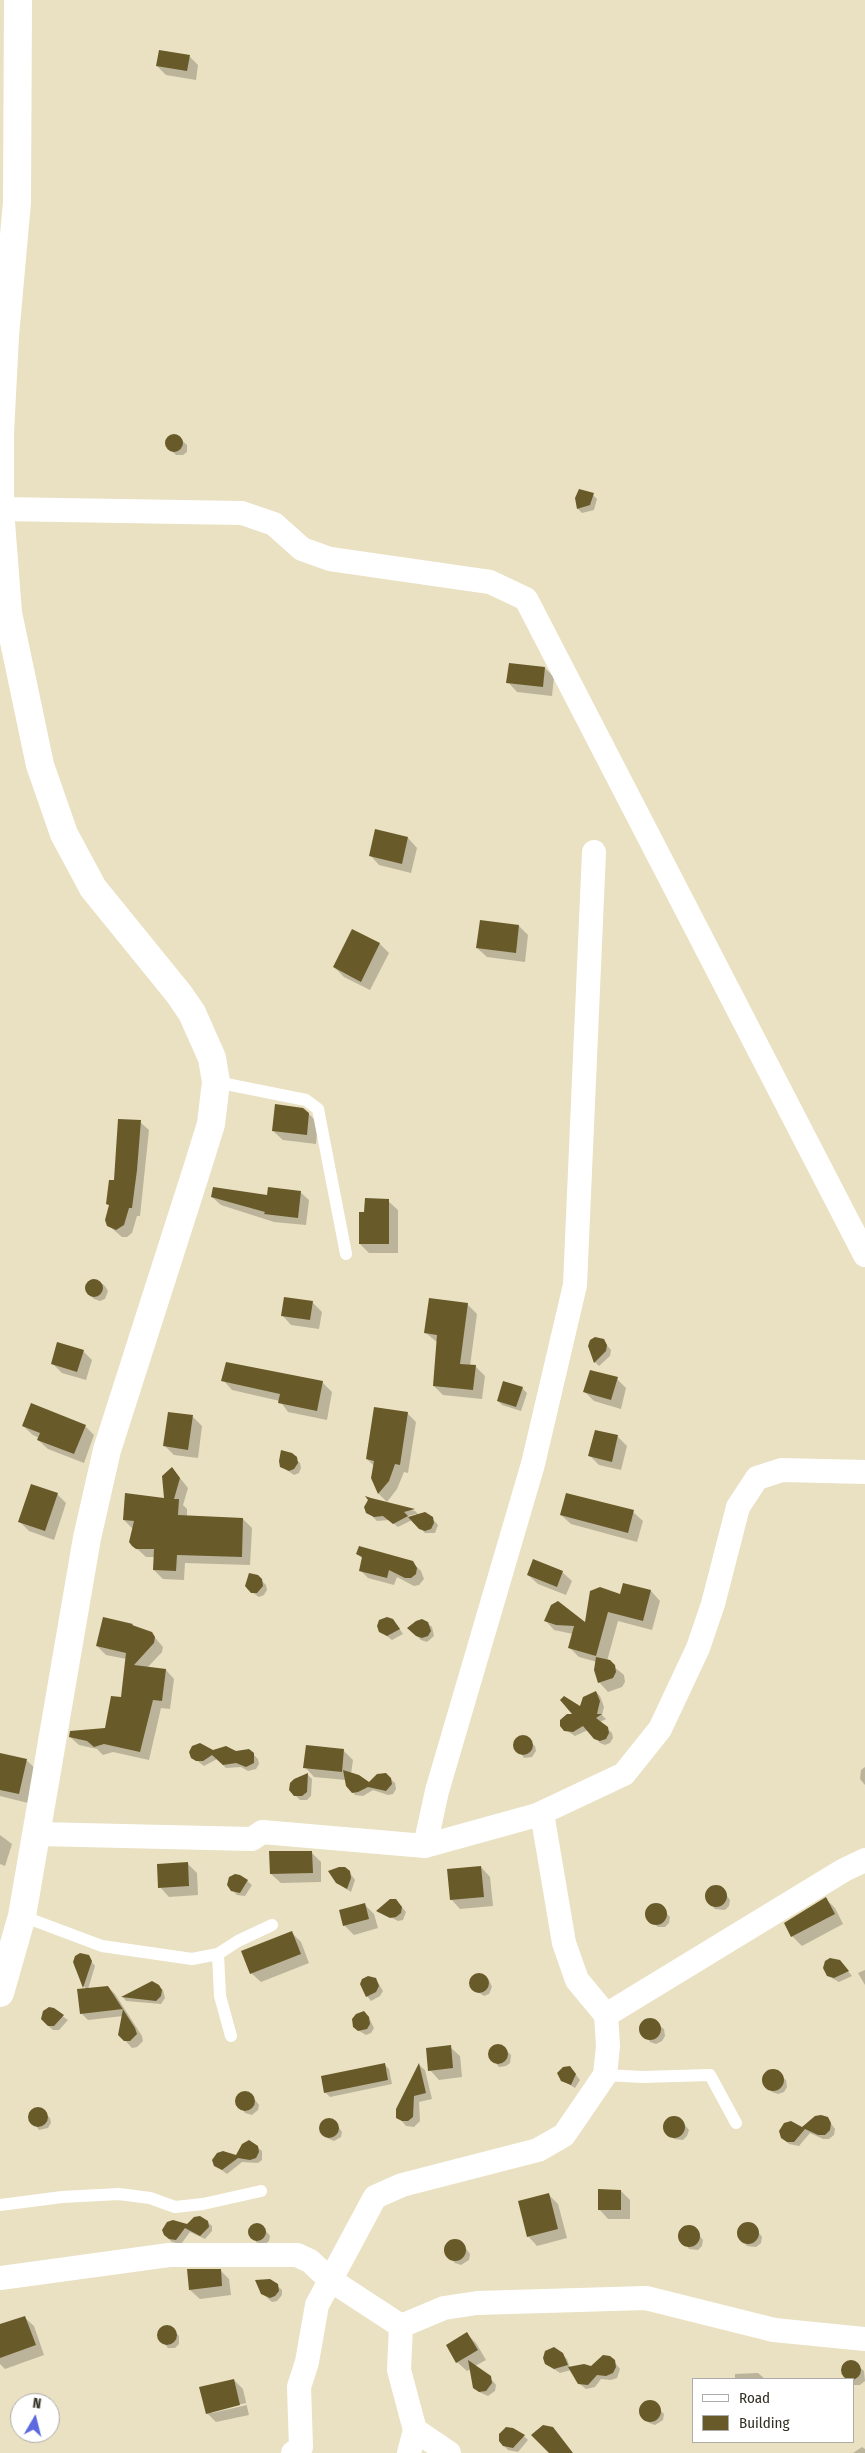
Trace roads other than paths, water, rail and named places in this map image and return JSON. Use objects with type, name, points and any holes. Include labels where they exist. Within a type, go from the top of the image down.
[{"type":"street","points":[[0,1993],[22,1916],[38,1834],[87,1538],[107,1450],[198,1169],[211,1124],[216,1082],[212,1058],[192,1013],[179,994],[92,888],[76,860],[51,802],[28,717],[8,613],[0,509],[2,404],[17,202],[18,0]]},
{"type":"street","points":[[0,509],[242,513],[274,524],[302,549],[330,559],[490,582],[526,599],[865,1255]]},
{"type":"street","points":[[425,1846],[437,1791],[533,1464],[575,1285],[594,852]]},
{"type":"street","points":[[38,1834],[252,1839],[262,1832],[425,1846],[542,1813],[624,1774],[660,1729],[698,1648],[713,1604],[738,1507],[758,1478],[782,1470],[865,1472]]},
{"type":"street","points":[[293,2453],[301,2447],[299,2387],[307,2362],[317,2305],[329,2279],[375,2197],[402,2185],[538,2150],[564,2135],[605,2074],[608,2046],[606,2015],[577,1980],[564,1943],[542,1813]]},
{"type":"street","points":[[606,2015],[844,1870],[865,1860]]},
{"type":"street","points":[[0,2278],[169,2255],[297,2255],[310,2261],[329,2279],[400,2326]]},
{"type":"street","points":[[400,2326],[444,2308],[477,2303],[646,2298],[774,2330],[865,2339]]},
{"type":"street","points":[[400,2326],[399,2370],[415,2430],[410,2453]]},
{"type":"street","points":[[415,2430],[449,2453]]},
{"type":"lane","points":[[216,1082],[306,1100],[318,1109],[346,1254]]},
{"type":"lane","points":[[22,1916],[102,1946],[192,1959],[218,1954],[238,1941],[272,1925]]},
{"type":"lane","points":[[218,1954],[220,1996],[231,2036]]},
{"type":"lane","points":[[605,2074],[642,2077],[710,2075],[736,2123]]},
{"type":"lane","points":[[0,2205],[11,2206],[62,2196],[119,2194],[150,2198],[175,2207],[203,2204],[261,2192]]}]
